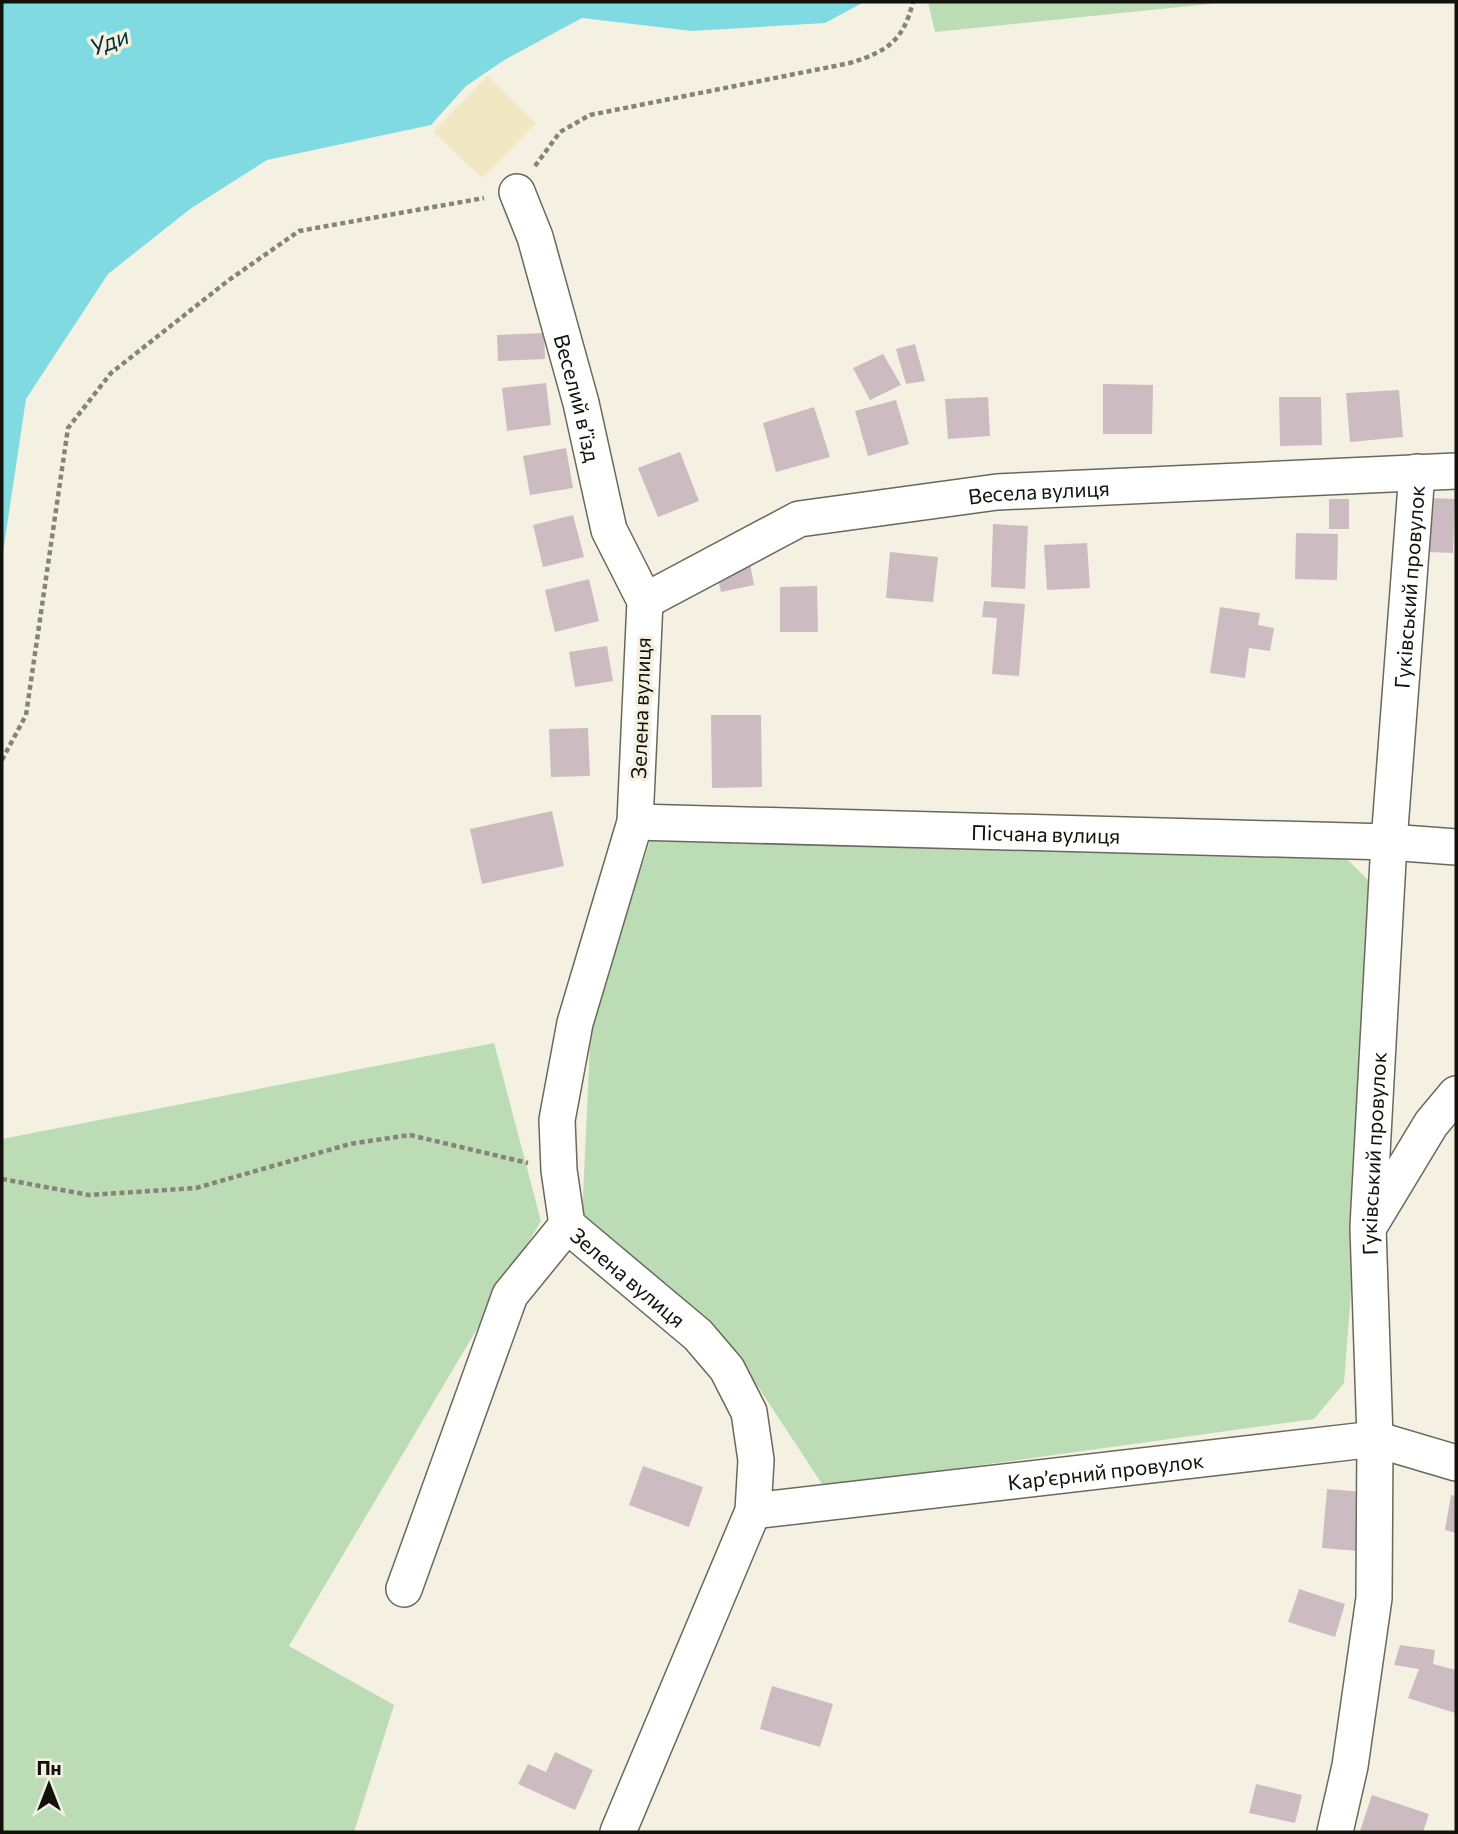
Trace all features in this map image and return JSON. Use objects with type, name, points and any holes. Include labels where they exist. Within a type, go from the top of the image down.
[{"type":"street","name":"Веселий в’їзд","points":[[517,192],[535,237],[582,403],[609,530],[645,601]]},
{"type":"street","name":"Весела вулиця","points":[[645,601],[799,519],[997,492],[1456,471]]},
{"type":"street","name":"Гуківський провулок","points":[[1335,1832],[1350,1766],[1374,1598],[1375,1439],[1368,1227],[1389,842],[1417,472]]},
{"type":"street","name":"Зелена вулиця","points":[[618,1832],[753,1511],[756,1460],[749,1412],[727,1369],[698,1335],[567,1225],[559,1170],[557,1120],[575,1023],[635,822],[645,601]]},
{"type":"street","name":"Пісчана вулиця","points":[[635,822],[1456,846]]},
{"type":"street","points":[[1368,1227],[1431,1124],[1456,1094]]},
{"type":"street","points":[[404,1589],[510,1295],[567,1225]]},
{"type":"street","name":"Кар’єрний провулок","points":[[753,1511],[1375,1439],[1456,1463]]},
{"type":"path","points":[[2,760],[26,715],[68,428],[111,373],[229,279],[299,231],[517,192],[559,132],[590,115],[876,55],[895,41],[908,21],[913,2]]},
{"type":"path","points":[[2,1179],[89,1195],[195,1188],[350,1144],[410,1135],[559,1170]]},
{"type":"green space","points":[[928,2],[1229,2],[935,32]]},
{"type":"green space","points":[[652,835],[1327,852],[1349,861],[1370,882],[1356,1226],[1344,1383],[1314,1419],[824,1487],[747,1370],[699,1318],[582,1219],[591,1022]]},
{"type":"green space","points":[[494,1043],[541,1221],[289,1646],[394,1705],[354,1832],[2,1832],[2,1139]]},
{"type":"sand","points":[[487,76],[536,123],[482,178],[433,132]]},
{"type":"water","name":"Уди","points":[[2,2],[864,2],[825,23],[692,31],[582,18],[506,59],[466,86],[431,125],[267,160],[190,209],[108,274],[26,399],[2,559]]},
{"type":"building","points":[[544,333],[545,359],[498,361],[497,335]]},
{"type":"building","points":[[915,344],[925,381],[906,384],[896,349]]},
{"type":"building","points":[[883,354],[901,385],[870,400],[853,368]]},
{"type":"building","points":[[546,383],[551,425],[507,431],[502,388]]},
{"type":"building","points":[[1103,384],[1153,385],[1152,434],[1103,434]]},
{"type":"building","points":[[1399,390],[1403,437],[1350,442],[1346,393]]},
{"type":"building","points":[[988,397],[990,436],[948,439],[945,399]]},
{"type":"building","points":[[1279,397],[1321,397],[1322,445],[1280,446]]},
{"type":"building","points":[[896,400],[909,444],[868,456],[855,411]]},
{"type":"building","points":[[814,407],[830,457],[776,472],[763,423]]},
{"type":"building","points":[[566,448],[573,488],[530,495],[523,456]]},
{"type":"building","points":[[680,452],[699,501],[658,517],[638,468]]},
{"type":"building","points":[[1431,498],[1455,499],[1453,553],[1429,552]]},
{"type":"building","points":[[1329,499],[1349,499],[1349,529],[1329,529]]},
{"type":"building","points":[[573,515],[584,557],[543,567],[533,525]]},
{"type":"building","points":[[993,524],[1028,526],[1025,589],[991,587]]},
{"type":"building","points":[[1296,533],[1338,534],[1337,580],[1295,579]]},
{"type":"building","points":[[1087,543],[1090,588],[1047,590],[1044,545]]},
{"type":"building","points":[[890,552],[938,557],[933,602],[886,598]]},
{"type":"building","points":[[750,564],[754,585],[721,592],[716,571]]},
{"type":"building","points":[[589,579],[599,621],[555,632],[545,590]]},
{"type":"building","points":[[817,586],[818,632],[780,632],[780,587]]},
{"type":"building","points":[[984,601],[1025,604],[1019,676],[992,674],[997,618],[982,617]]},
{"type":"building","points":[[1220,607],[1260,613],[1258,625],[1274,628],[1270,651],[1249,648],[1245,678],[1210,673]]},
{"type":"building","points":[[607,646],[613,681],[575,687],[569,652]]},
{"type":"building","points":[[711,715],[761,715],[762,787],[712,788]]},
{"type":"building","points":[[588,728],[590,776],[551,777],[549,729]]},
{"type":"building","points":[[552,811],[564,866],[482,884],[470,829]]},
{"type":"building","points":[[643,1466],[703,1487],[689,1527],[629,1505]]},
{"type":"building","points":[[1327,1489],[1363,1492],[1358,1551],[1322,1548]]},
{"type":"building","points":[[1451,1495],[1456,1496],[1456,1533],[1445,1530]]},
{"type":"building","points":[[1299,1589],[1345,1604],[1335,1637],[1288,1622]]},
{"type":"building","points":[[1400,1645],[1435,1650],[1433,1664],[1456,1670],[1455,1713],[1408,1698],[1419,1669],[1394,1665]]},
{"type":"building","points":[[772,1686],[833,1704],[820,1747],[760,1729]]},
{"type":"building","points":[[555,1752],[593,1770],[575,1810],[518,1784],[528,1764],[546,1772]]},
{"type":"building","points":[[1256,1784],[1302,1795],[1295,1823],[1249,1813]]},
{"type":"building","points":[[1372,1795],[1429,1814],[1423,1832],[1360,1831]]}]
